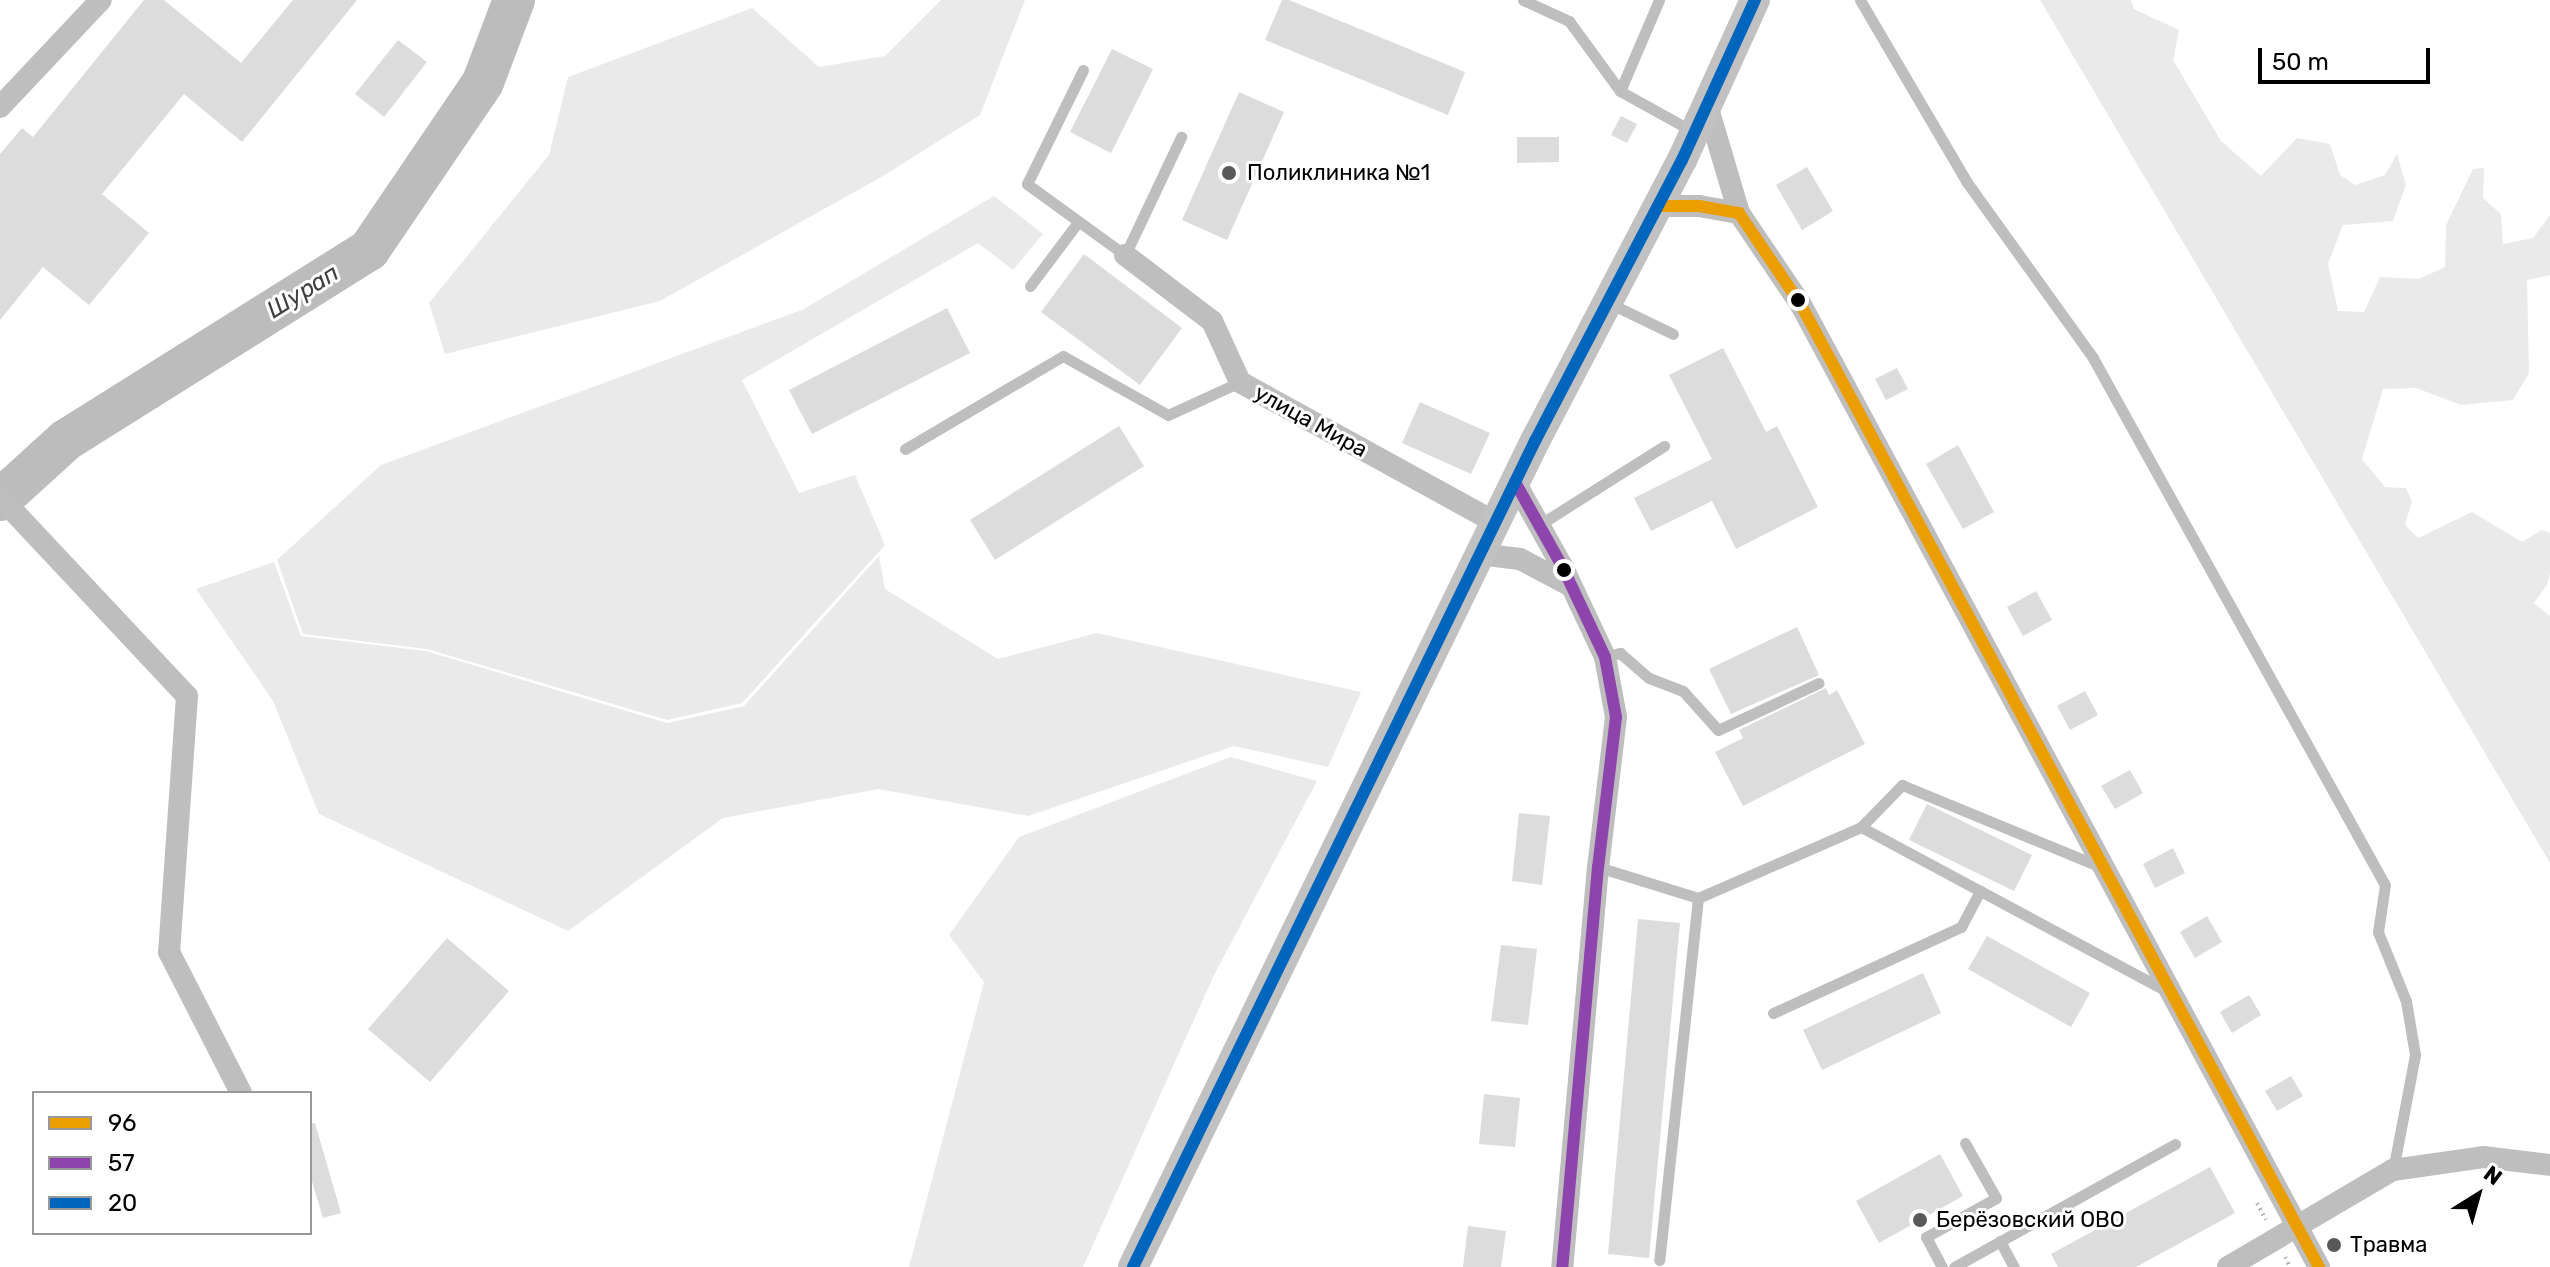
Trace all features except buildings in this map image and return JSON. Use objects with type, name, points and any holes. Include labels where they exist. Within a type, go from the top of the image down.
[{"type":"main road","points":[[1133,1267],[1479,554],[1659,206],[1755,0]]},
{"type":"street","points":[[0,107],[101,0]]},
{"type":"street","points":[[1700,118],[1739,213],[1801,305],[2319,1267]]},
{"type":"street","points":[[1659,206],[1699,206],[1739,213]]},
{"type":"street","name":"улица Мира","points":[[1125,255],[1212,321],[1240,382],[1495,522]]},
{"type":"street","points":[[1515,482],[1572,586],[1605,657],[1616,717],[1598,867],[1562,1267]]},
{"type":"street","points":[[0,497],[187,696],[169,952],[240,1091]]},
{"type":"street","points":[[1479,554],[1520,559],[1572,586]]},
{"type":"street","points":[[2228,1267],[2393,1170],[2483,1157],[2550,1165]]},
{"type":"lane","points":[[1523,0],[1569,21],[1620,91],[1700,118]]},
{"type":"lane","points":[[1620,91],[1659,0]]},
{"type":"lane","points":[[1860,0],[1867,6],[1966,181],[2093,358],[2385,885],[2378,932],[2406,1001],[2415,1055],[2393,1170]]},
{"type":"lane","points":[[1083,70],[1027,184],[1125,255],[1181,137]]},
{"type":"lane","points":[[1030,286],[1078,222]]},
{"type":"lane","points":[[1608,303],[1673,334]]},
{"type":"lane","points":[[905,449],[1063,356],[1168,415],[1240,382]]},
{"type":"lane","points":[[1539,525],[1664,446]]},
{"type":"lane","points":[[1605,657],[1620,653],[1649,678],[1683,691],[1718,730],[1819,683]]},
{"type":"lane","points":[[1598,867],[1698,898],[1861,827],[1902,785],[2105,869]]},
{"type":"lane","points":[[1861,827],[2172,994]]},
{"type":"lane","points":[[1773,1013],[1961,927],[1980,891]]},
{"type":"lane","points":[[1659,1260],[1698,898]]},
{"type":"lane","points":[[1942,1267],[1926,1237],[1996,1198],[1965,1143]]},
{"type":"lane","points":[[1954,1267],[2175,1144]]},
{"type":"lane","points":[[2000,1241],[2014,1267]]},
{"type":"shaded area","points":[[941,0],[1025,0],[980,115],[883,176],[660,301],[445,354],[429,303],[549,155],[568,77],[752,8],[819,67],[885,56]]},
{"type":"shaded area","points":[[2040,0],[2131,0],[2134,9],[2179,30],[2173,60],[2221,141],[2261,176],[2297,138],[2330,144],[2340,175],[2355,185],[2385,175],[2397,154],[2406,185],[2393,221],[2343,225],[2328,264],[2338,311],[2364,312],[2380,277],[2419,279],[2445,267],[2446,225],[2473,169],[2484,168],[2483,198],[2501,214],[2503,244],[2533,238],[2550,215],[2550,275],[2527,280],[2529,373],[2513,400],[2461,405],[2416,388],[2383,389],[2362,459],[2385,487],[2406,488],[2412,501],[2405,525],[2418,538],[2472,512],[2522,542],[2542,530],[2550,533],[2550,574],[2547,585],[2534,603],[2550,616],[2550,863]]},
{"type":"shaded area","points":[[994,196],[1043,234],[1013,270],[978,243],[742,380],[799,493],[855,475],[885,545],[742,703],[667,720],[427,649],[303,634],[277,560],[381,465],[804,309]]},
{"type":"shaded area","points":[[879,556],[885,589],[998,659],[1097,633],[1361,692],[1328,767],[1234,746],[1028,816],[878,789],[723,818],[568,931],[319,814],[273,701],[196,589],[274,562],[301,636],[426,651],[667,723],[744,706]]},
{"type":"shaded area","points":[[1231,757],[1317,781],[1214,975],[1083,1267],[909,1267],[984,982],[949,935],[1019,837]]},
{"type":"waterway","name":"Шурап","points":[[0,500],[66,440],[369,250],[483,82],[514,0]]},
{"type":"transit line","name":"20","points":[[1133,1267],[1535,441],[1682,160],[1755,0]]},
{"type":"transit line","name":"96","points":[[1659,206],[1699,206],[1739,213],[1801,305],[2319,1267]]},
{"type":"transit line","name":"57","points":[[1515,482],[1563,568],[1605,657],[1616,717],[1598,867],[1562,1267]]},
{"type":"place","name":"Поликлиника №1","points":[[1229,173]]},
{"type":"place","name":"Берёзовский ОВО","points":[[1920,1220]]},
{"type":"place","name":"Травма","points":[[2334,1245]]}]
